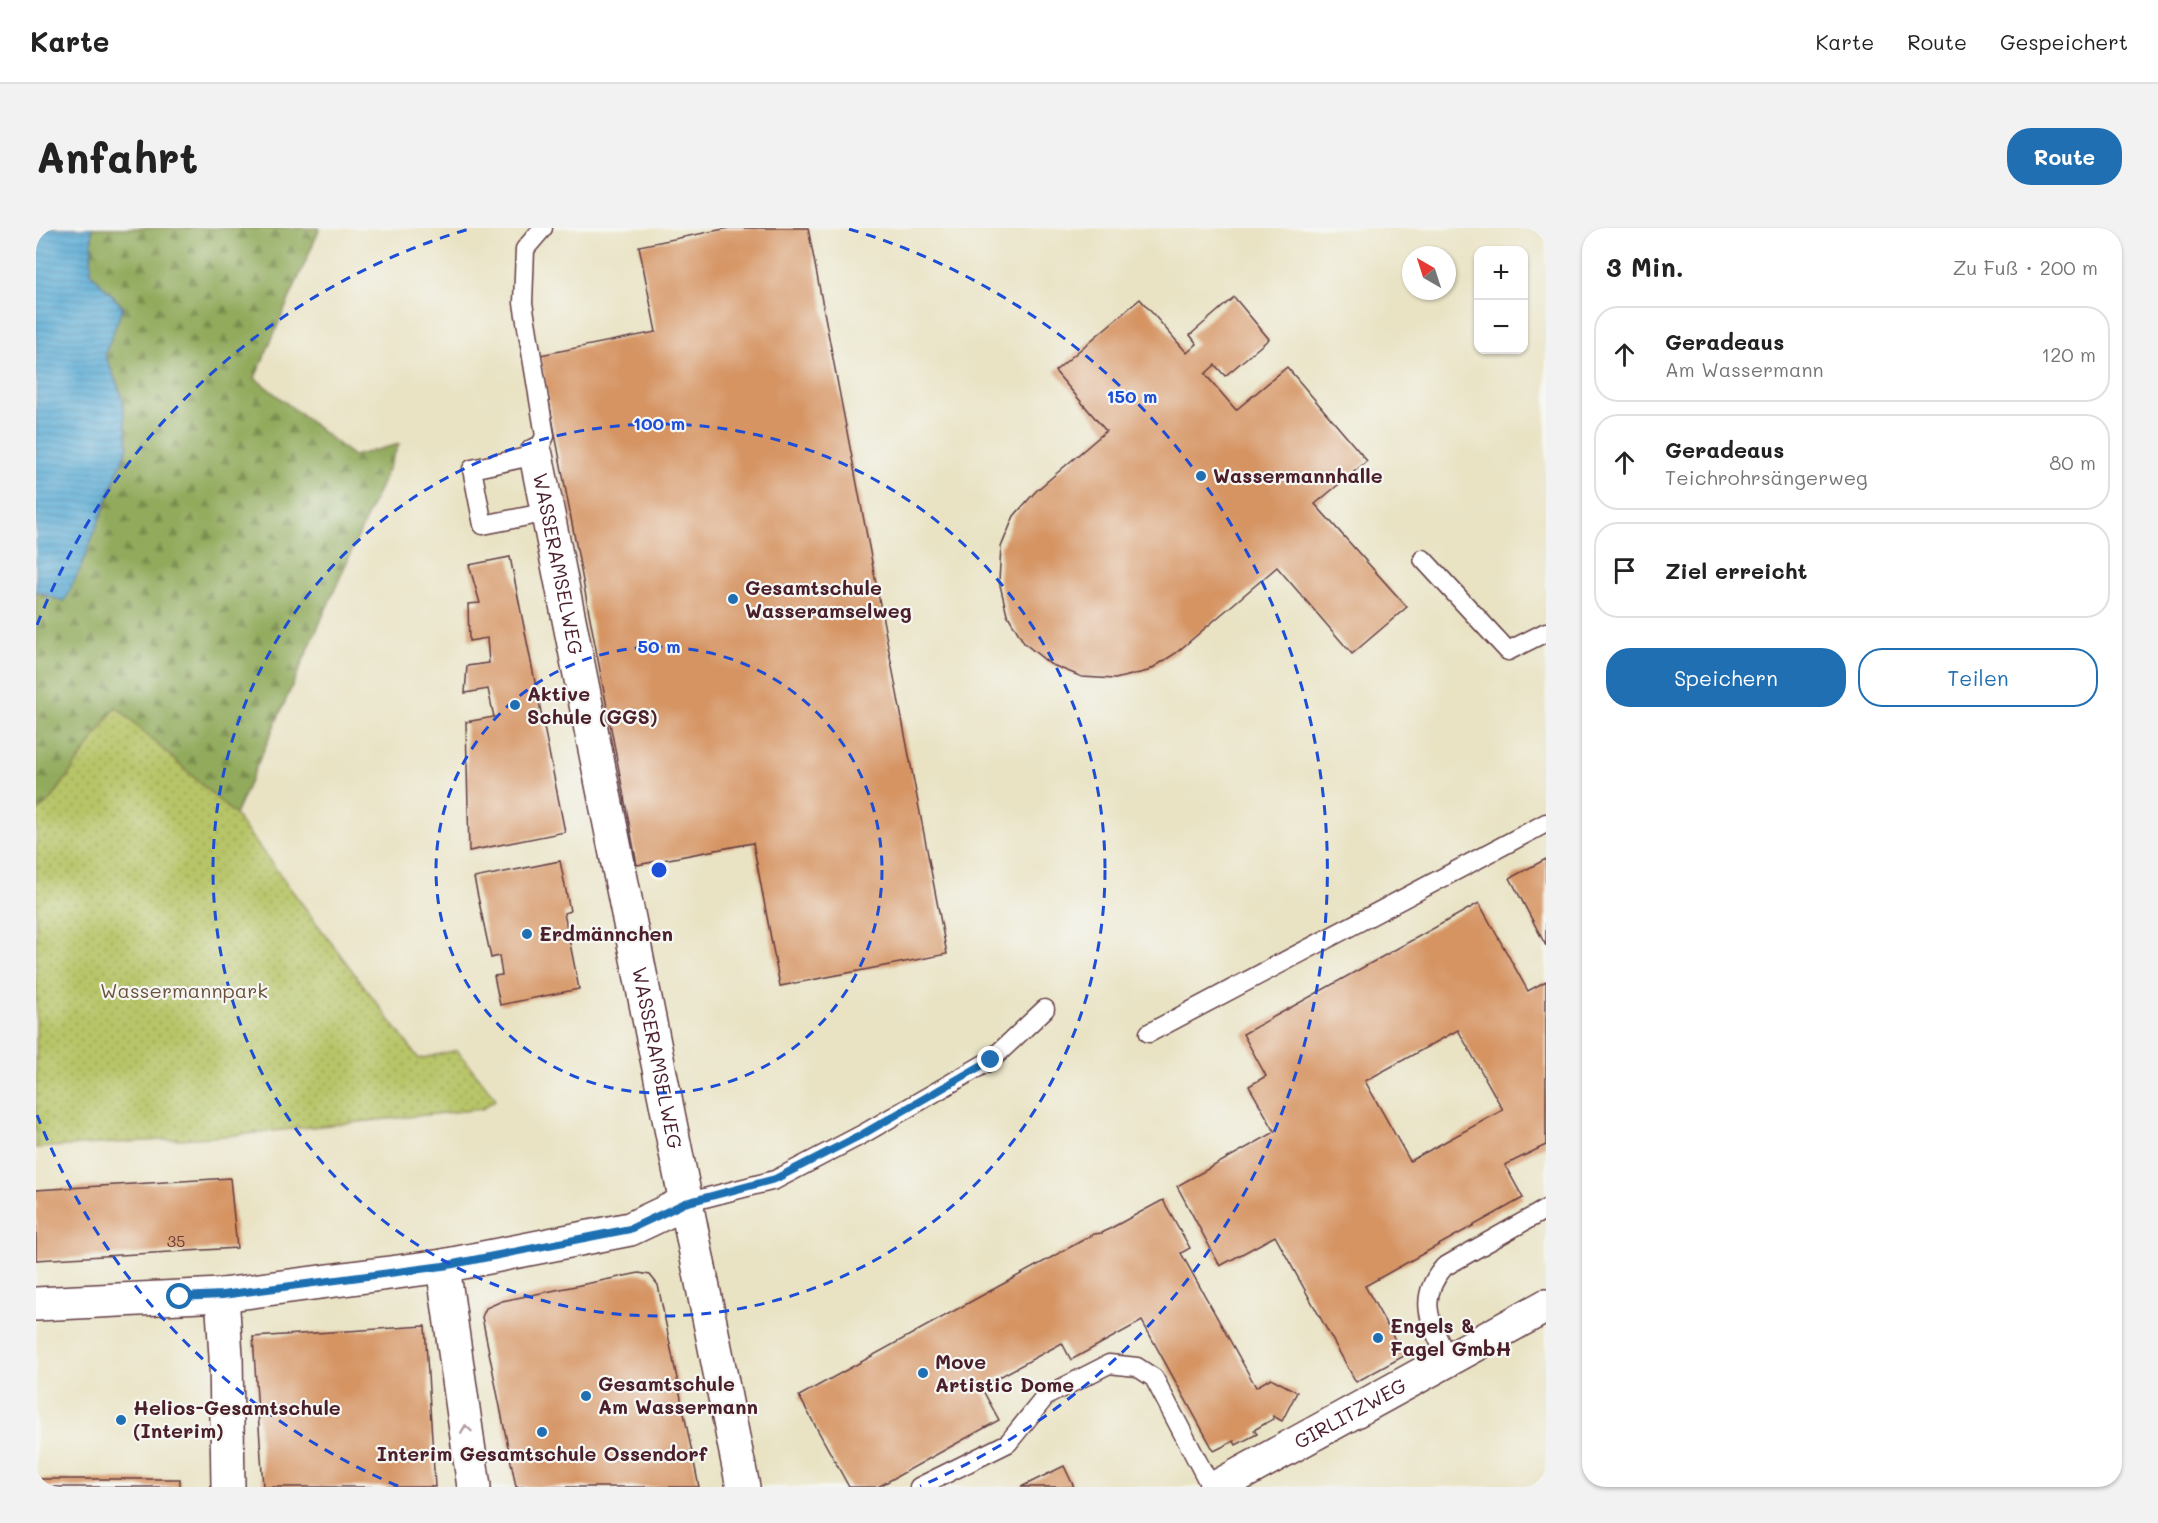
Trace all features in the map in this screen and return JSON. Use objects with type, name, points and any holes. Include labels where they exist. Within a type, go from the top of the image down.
[{"type":"street","name":"WASSERAMSELWEG","points":[[536,454],[743,1487]]},
{"type":"street","points":[[36,1304],[222,1295],[443,1266],[630,1229],[685,1203]]},
{"type":"street","points":[[443,1266],[474,1487]]},
{"type":"street","points":[[222,1295],[226,1356],[228,1487]]},
{"type":"street","name":"GIRLITZWEG","points":[[1217,1487],[1546,1306]]},
{"type":"lane","points":[[543,228],[525,249],[523,303],[545,436],[536,454],[472,469],[483,525],[548,512]]},
{"type":"lane","points":[[1423,559],[1508,651],[1546,632]]},
{"type":"lane","points":[[1149,1033],[1546,823]]},
{"type":"lane","points":[[685,1203],[775,1179],[863,1134],[991,1060],[1045,1009]]},
{"type":"lane","points":[[1448,1360],[1431,1322],[1427,1299],[1432,1280],[1444,1267],[1546,1209]]},
{"type":"lane","points":[[919,1487],[1008,1443],[1046,1396],[1109,1364],[1137,1367],[1154,1378],[1211,1487]]},
{"type":"green space","points":[[92,228],[320,228],[255,378],[353,456],[399,444],[235,815],[116,707],[52,799],[36,813],[36,591],[64,602],[114,485],[122,396],[105,354],[123,307],[91,273]]},
{"type":"green space","name":"Wassermannpark","points":[[116,707],[235,815],[419,1059],[457,1050],[496,1099],[482,1109],[226,1136],[36,1148],[36,813],[52,799]]},
{"type":"water","points":[[36,228],[92,228],[91,273],[123,307],[105,354],[122,396],[128,446],[81,567],[64,602],[36,591]]},
{"type":"building","name":"Gesamtschule Wasseramselweg","points":[[729,228],[808,228],[947,954],[780,986],[753,843],[637,865],[540,355],[656,332],[639,246]]},
{"type":"building","name":"Wassermannhalle","points":[[1234,297],[1269,339],[1225,376],[1215,365],[1205,374],[1236,410],[1287,367],[1367,461],[1315,504],[1407,607],[1352,654],[1277,567],[1176,653],[1148,671],[1115,679],[1082,677],[1050,664],[1024,643],[1007,614],[999,581],[1001,547],[1014,516],[1036,491],[1106,431],[1055,371],[1140,299],[1187,353],[1197,344],[1190,335]]},
{"type":"building","name":"Aktive Schule (GGS)","points":[[510,557],[565,832],[469,851],[466,722],[494,717],[488,689],[465,693],[467,666],[489,663],[487,638],[469,641],[468,604],[480,603],[469,565]]},
{"type":"building","points":[[1546,859],[1546,946],[1510,878]]},
{"type":"building","name":"Erdmännchen","points":[[560,861],[570,911],[564,913],[579,989],[500,1005],[494,976],[502,975],[499,956],[491,958],[474,878]]},
{"type":"building","points":[[1479,903],[1528,991],[1546,981],[1546,1145],[1505,1165],[1523,1198],[1365,1286],[1404,1356],[1356,1382],[1275,1236],[1220,1266],[1177,1186],[1275,1132],[1249,1086],[1266,1076],[1243,1034]],"holes":[[[1458,1030],[1503,1110],[1410,1161],[1365,1081]]]},
{"type":"building","points":[[230,1178],[237,1248],[36,1260],[36,1190]]},
{"type":"building","name":"Move Artistic Dome","points":[[1163,1200],[1190,1248],[1181,1253],[1256,1387],[1271,1378],[1297,1392],[1282,1421],[1273,1416],[1273,1419],[1254,1430],[1257,1434],[1236,1445],[1234,1441],[1214,1451],[1142,1321],[1071,1360],[1062,1343],[981,1387],[999,1420],[878,1487],[849,1487],[799,1396],[1094,1234],[1102,1233]]},
{"type":"building","name":"Gesamtschule Am Wassermann","points":[[639,1273],[650,1275],[658,1285],[699,1487],[516,1487],[482,1317],[486,1308],[502,1301]]},
{"type":"building","points":[[425,1326],[435,1487],[263,1487],[253,1337]]},
{"type":"building","points":[[1064,1466],[1074,1487],[1021,1487]]},
{"type":"building","points":[[36,1479],[180,1479],[180,1487],[36,1487]]},
{"type":"place","name":"Wassermannhalle","points":[[1201,476]]},
{"type":"place","name":"Gesamtschule Wasseramselweg","points":[[733,599]]},
{"type":"place","name":"Aktive Schule (GGS)","points":[[515,705]]},
{"type":"place","name":"Erdmännchen","points":[[527,934]]},
{"type":"place","name":"Engels & Fagel GmbH","points":[[1378,1338]]},
{"type":"place","name":"Move Artistic Dome","points":[[923,1373]]},
{"type":"place","name":"Gesamtschule Am Wassermann","points":[[586,1396]]},
{"type":"place","name":"Helios-Gesamtschule (Interim)","points":[[121,1420]]},
{"type":"place","name":"Interim Gesamtschule Ossendorf","points":[[542,1432]]},
{"type":"route","points":[[180,1297],[222,1295],[443,1266],[630,1229],[685,1203],[775,1179],[863,1134],[991,1060]]}]
